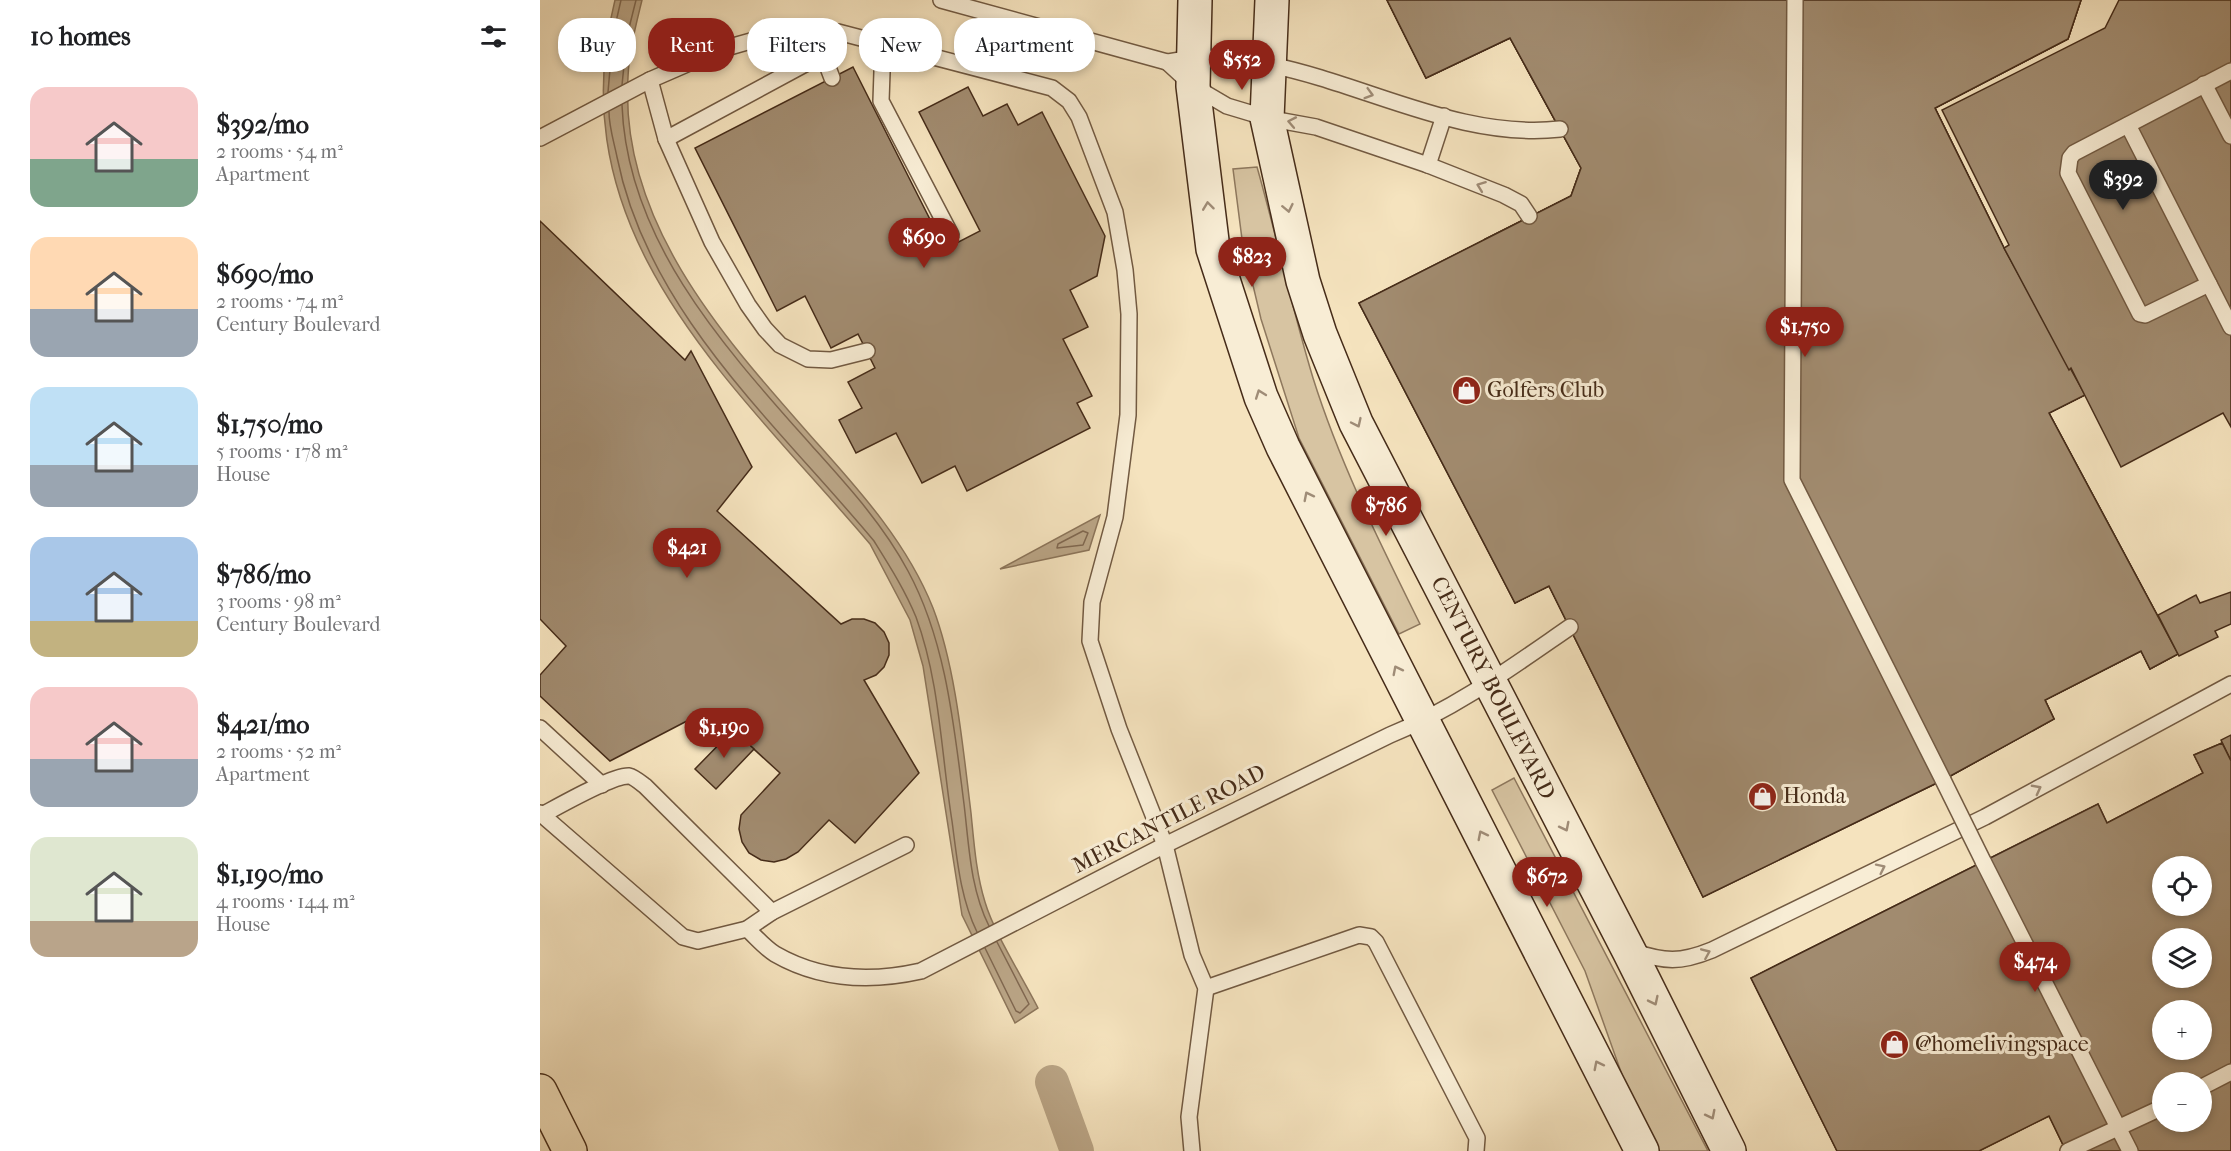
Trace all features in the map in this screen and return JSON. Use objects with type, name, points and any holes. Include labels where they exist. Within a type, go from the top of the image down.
[{"type":"highway","points":[[540,1091],[570,1151]]},
{"type":"main road","points":[[1195,0],[1184,68],[1214,249],[1261,397],[1283,447],[1642,1151]]},
{"type":"main road","name":"CENTURY BOULEVARD","points":[[1272,0],[1267,118],[1303,281],[1320,334],[1356,423],[1629,951],[1729,1151]]},
{"type":"lane","points":[[941,0],[1184,68],[1268,65],[1444,116],[1531,132],[1560,129]]},
{"type":"lane","points":[[1795,0],[1792,480],[2130,1151]]},
{"type":"lane","points":[[540,138],[650,80],[719,50],[772,35],[838,32],[859,37]]},
{"type":"lane","points":[[666,139],[820,57],[824,57],[832,78]]},
{"type":"lane","points":[[942,59],[1052,88],[1069,101],[1079,117],[1115,212],[1125,270],[1129,314],[1128,415],[1115,517],[1092,602],[1090,641],[1119,729],[1165,845],[1192,955],[1206,988],[1189,1117],[1192,1151]]},
{"type":"lane","points":[[1184,68],[1227,106],[1267,118],[1316,127],[1428,165],[1504,195],[1521,204],[1529,216]]},
{"type":"lane","points":[[2209,284],[2145,315],[2138,312],[2068,173],[2070,158],[2074,153],[2231,71]]},
{"type":"lane","points":[[882,72],[881,101],[951,235]]},
{"type":"lane","points":[[650,80],[666,139],[712,242],[748,305],[780,345],[816,361],[867,351]]},
{"type":"lane","points":[[2204,84],[2231,136]]},
{"type":"lane","points":[[1428,165],[1444,116]]},
{"type":"lane","points":[[2128,125],[2231,327]]},
{"type":"lane","name":"MERCANTILE ROAD","points":[[747,929],[774,954],[825,974],[864,979],[893,977],[921,971],[1165,845],[1390,735],[1424,722],[1490,682],[1570,627]]},
{"type":"lane","points":[[1629,951],[1661,960],[1688,960],[1712,951],[1985,817],[2231,684]]},
{"type":"lane","points":[[540,728],[602,785]]},
{"type":"lane","points":[[772,912],[645,786],[629,776],[602,785],[541,814],[683,937],[698,941],[747,929],[772,912],[906,845]]},
{"type":"lane","points":[[1206,988],[1359,935],[1371,937],[1376,942],[1477,1138],[1476,1151]]},
{"type":"lane","points":[[2212,1082],[2231,1072]]},
{"type":"lane","points":[[2068,1151],[2152,1112]]},
{"type":"shaded area","points":[[1257,167],[1305,352],[1335,441],[1420,624],[1399,634],[1299,438],[1261,319],[1242,239],[1233,169]]},
{"type":"shaded area","points":[[1514,778],[1708,1151],[1655,1151],[1636,1114],[1585,971],[1492,790]]},
{"type":"water","points":[[615,0],[642,0],[636,25],[636,18],[612,18]]},
{"type":"water","points":[[605,72],[628,72],[630,131],[641,182],[660,231],[685,277],[715,321],[748,363],[851,481],[882,521],[897,541],[923,585],[948,656],[962,736],[982,891],[995,927],[1038,1008],[1015,1023],[962,915],[923,666],[910,620],[870,544],[764,424],[714,363],[669,299],[634,233],[611,161],[603,84]]},
{"type":"water","points":[[1100,515],[1089,550],[1000,569]]},
{"type":"building","points":[[1387,0],[2081,0],[2068,39],[1935,108],[2004,248],[2085,395],[2049,413],[2178,654],[2150,669],[2141,651],[2045,700],[2054,719],[1943,780],[1703,897],[1549,586],[1515,603],[1359,303],[1571,196],[1581,168],[1510,38],[1426,78]]},
{"type":"building","points":[[1387,0],[2081,0],[2068,39],[1935,108],[2004,248],[2085,395],[2049,413],[2178,654],[2150,669],[2141,651],[2045,700],[2054,719],[1943,780],[1891,804],[1777,581],[1593,674],[1549,586],[1515,603],[1491,554],[1605,497],[1485,239],[1571,196],[1581,168],[1510,38],[1426,78]]},
{"type":"building","points":[[1387,0],[2081,0],[2068,39],[1935,108],[2004,248],[2085,395],[2049,413],[2178,654],[2150,669],[2141,651],[2045,700],[2054,719],[1943,780],[1703,897],[1549,586],[1515,603],[1359,303],[1571,196],[1581,168],[1510,38],[1426,78]]},
{"type":"building","points":[[2119,0],[2231,0],[2231,427],[2223,413],[2121,467],[2071,368],[2069,370],[2004,248],[2009,245],[1942,110],[2105,28]]},
{"type":"building","points":[[853,67],[945,249],[980,231],[919,112],[968,87],[983,116],[1007,104],[1018,125],[1042,112],[1105,236],[1097,276],[1070,290],[1088,327],[1063,339],[1092,396],[1077,403],[1090,428],[967,491],[955,466],[922,483],[896,433],[856,453],[839,420],[862,408],[848,382],[875,368],[858,334],[831,348],[805,296],[777,311],[695,148]]},
{"type":"building","points":[[540,221],[685,360],[691,351],[752,467],[717,511],[841,624],[852,619],[864,619],[875,623],[884,632],[889,643],[889,655],[884,667],[876,675],[864,680],[919,773],[855,843],[829,820],[798,852],[786,859],[774,862],[761,860],[749,853],[742,842],[739,829],[741,815],[780,773],[710,709],[610,761],[540,696],[540,675],[566,646],[540,619]]},
{"type":"building","points":[[2231,592],[2231,624],[2215,631],[2218,637],[2179,656],[2158,615],[2196,595],[2200,603]]},
{"type":"building","points":[[733,730],[754,749],[716,789],[695,769]]},
{"type":"building","points":[[2231,735],[2231,761],[2221,740]]},
{"type":"building","points":[[2222,743],[2231,761],[2231,1151],[2066,1151],[2049,1116],[1979,1151],[1837,1151],[1751,978],[2098,804],[2107,823],[2203,773],[2194,755]]},
{"type":"building","points":[[2222,743],[2231,761],[2231,1151],[2066,1151],[2049,1116],[1979,1151],[1837,1151],[1751,978],[2098,804],[2107,823],[2203,773],[2194,755]]},
{"type":"waterway","points":[[1052,1082],[1077,1151]]},
{"type":"place","name":"Golfers Club","points":[[1466,390]]},
{"type":"place","name":"Honda","points":[[1762,796]]},
{"type":"place","name":"@homelivingspace","points":[[1894,1044]]}]
